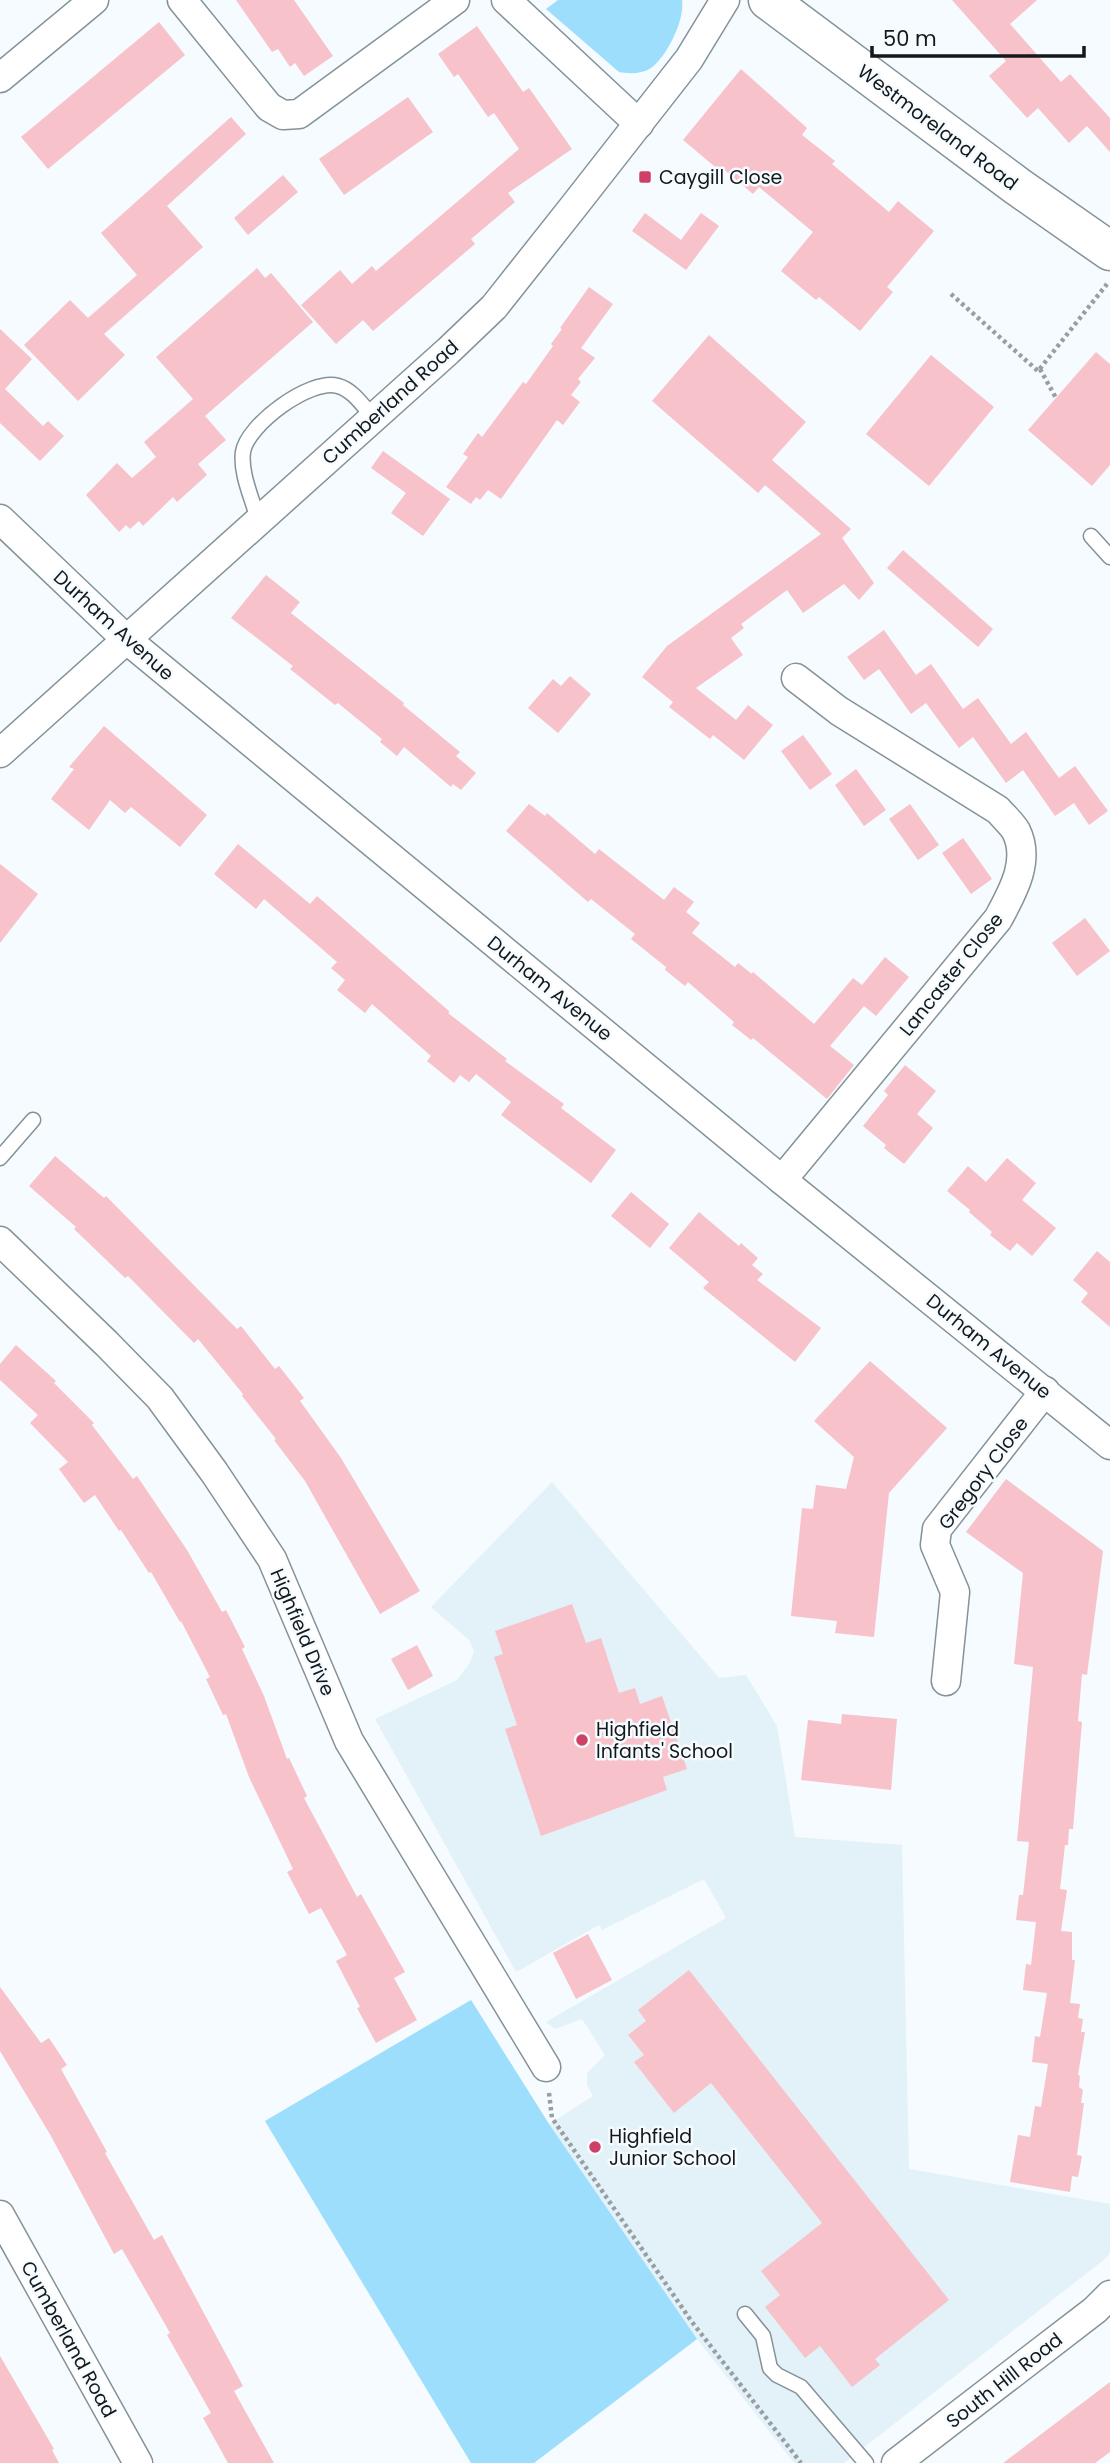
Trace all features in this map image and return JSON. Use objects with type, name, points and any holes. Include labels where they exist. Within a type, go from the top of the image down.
[{"type":"main road","name":"Westmoreland Road","points":[[785,4],[1017,186],[1110,251]]},
{"type":"street","points":[[0,78],[94,0]]},
{"type":"street","points":[[182,0],[270,107],[283,115],[299,114],[455,0]]},
{"type":"street","points":[[506,0],[639,124]]},
{"type":"street","name":"Cumberland Road","points":[[0,754],[494,307],[689,59],[725,0]]},
{"type":"street","name":"Durham Avenue","points":[[0,519],[126,639],[782,1180],[1110,1444]]},
{"type":"street","name":"Lancaster Close","points":[[782,1180],[998,919],[1019,875],[1022,857],[1016,831],[998,810],[839,712],[796,678]]},
{"type":"street","name":"Highfield Drive","points":[[0,1241],[160,1398],[214,1472],[271,1559],[349,1741],[547,2067]]},
{"type":"street","name":"Gregory Close","points":[[946,1681],[955,1592],[934,1545],[937,1529],[1045,1391]]},
{"type":"street","name":"Cumberland Road","points":[[0,2215],[138,2463]]},
{"type":"street","name":"South Hill Road","points":[[896,2463],[1095,2310],[1110,2295]]},
{"type":"lane","points":[[258,520],[243,460],[247,440],[259,424],[311,388],[329,384],[346,389],[354,395],[373,417]]},
{"type":"lane","points":[[1091,536],[1110,557]]},
{"type":"lane","points":[[0,1158],[33,1120]]},
{"type":"lane","points":[[745,2314],[764,2336],[770,2368],[777,2375],[801,2387],[866,2463]]},
{"type":"path","points":[[1040,369],[1110,281]]},
{"type":"path","points":[[951,294],[1038,371],[1040,369]]},
{"type":"path","points":[[1040,369],[1056,398]]},
{"type":"path","points":[[547,2067],[552,2118],[692,2322],[801,2463]]},
{"type":"shaded area","points":[[558,0],[682,0],[682,8],[674,37],[663,55],[651,68],[627,73],[619,72],[546,9]]},
{"type":"shaded area","name":"Highfield Junior School","points":[[552,1482],[719,1678],[746,1675],[777,1726],[795,1837],[902,1845],[909,2169],[1110,2204],[1110,2253],[1106,2258],[844,2463],[794,2463],[697,2339],[534,2463],[471,2463],[265,2121],[471,2000],[549,2124],[593,2096],[587,2085],[587,2073],[605,2055],[582,2019],[555,2029],[546,2022],[726,1918],[704,1879],[602,1930],[599,1925],[516,1972],[375,1719],[457,1680],[470,1663],[474,1651],[469,1640],[431,1607]]},
{"type":"shaded area","points":[[471,2000],[549,2124],[697,2339],[534,2463],[471,2463],[265,2121]]},
{"type":"building","points":[[236,0],[294,0],[333,56],[304,76],[295,63],[290,67],[278,49],[272,52]]},
{"type":"building","points":[[952,0],[1037,0],[1010,24],[1061,82],[1070,74],[1110,118],[1110,152],[1087,126],[1069,143],[1038,108],[1027,118],[989,76],[1006,61]]},
{"type":"building","points":[[159,22],[185,55],[48,169],[21,137]]},
{"type":"building","points":[[477,26],[523,92],[529,88],[572,149],[508,193],[515,202],[471,239],[475,244],[373,331],[363,320],[336,344],[301,305],[340,270],[352,284],[372,266],[376,271],[519,149],[494,113],[488,117],[458,74],[454,77],[438,54]]},
{"type":"building","points":[[741,69],[807,128],[802,135],[835,161],[832,164],[889,212],[898,201],[934,231],[887,287],[893,292],[860,331],[819,297],[816,300],[781,271],[813,232],[759,187],[753,194],[683,140]]},
{"type":"building","points":[[408,97],[433,132],[344,195],[319,159]]},
{"type":"building","points":[[231,117],[246,134],[167,206],[203,247],[104,334],[125,355],[78,401],[24,345],[70,300],[88,318],[137,275],[101,233]]},
{"type":"building","points":[[283,175],[298,192],[248,235],[234,218]]},
{"type":"building","points":[[645,213],[681,240],[701,213],[719,226],[686,270],[632,231]]},
{"type":"building","points":[[257,268],[265,278],[271,273],[313,322],[205,416],[226,440],[198,464],[207,475],[177,502],[173,497],[143,526],[139,521],[130,529],[126,525],[119,532],[86,495],[117,463],[132,478],[156,457],[144,442],[193,399],[156,357]]},
{"type":"building","points":[[589,287],[613,304],[581,348],[595,358],[578,379],[581,382],[571,395],[580,402],[563,425],[557,420],[501,499],[488,490],[480,500],[476,497],[471,504],[446,487],[468,457],[463,454],[478,433],[482,437],[523,382],[526,384]]},
{"type":"building","points":[[0,329],[32,359],[5,389],[43,426],[48,421],[64,436],[40,461],[0,423]]},
{"type":"building","points":[[709,335],[806,422],[772,460],[851,529],[842,538],[874,583],[859,600],[844,584],[803,613],[787,590],[741,624],[744,628],[731,638],[743,655],[696,688],[736,720],[748,705],[773,725],[744,760],[713,735],[710,739],[669,707],[673,702],[642,677],[667,646],[821,534],[765,485],[758,493],[652,401]]},
{"type":"building","points":[[1096,352],[1110,364],[1110,465],[1092,486],[1028,430]]},
{"type":"building","points":[[931,355],[994,407],[929,486],[866,434]]},
{"type":"building","points":[[383,451],[450,499],[423,536],[391,513],[406,493],[371,468]]},
{"type":"building","points":[[903,550],[993,629],[978,647],[887,568]]},
{"type":"building","points":[[266,575],[300,602],[291,613],[404,703],[403,705],[460,752],[456,756],[476,773],[461,790],[453,784],[451,787],[404,747],[397,756],[380,742],[382,739],[290,669],[293,666],[231,618]]},
{"type":"building","points":[[884,630],[916,675],[931,664],[963,709],[978,698],[1011,744],[1026,732],[1059,778],[1075,766],[1108,811],[1089,825],[1074,803],[1055,816],[1023,770],[1006,783],[973,737],[959,748],[926,703],[911,714],[879,669],[864,680],[847,657]]},
{"type":"building","points":[[570,676],[591,694],[558,733],[528,708],[553,679],[561,686]]},
{"type":"building","points":[[104,726],[207,815],[180,847],[131,807],[125,813],[110,800],[89,830],[51,799],[74,769],[69,767]]},
{"type":"building","points":[[803,735],[832,774],[810,790],[781,751]]},
{"type":"building","points":[[856,769],[886,810],[864,826],[835,785]]},
{"type":"building","points":[[529,804],[545,816],[547,813],[595,854],[599,849],[664,900],[674,887],[694,902],[686,912],[700,923],[692,933],[735,967],[738,963],[752,974],[753,972],[814,1024],[853,978],[862,985],[885,957],[909,977],[876,1016],[864,1006],[830,1046],[854,1065],[827,1099],[753,1038],[751,1040],[732,1025],[734,1022],[688,982],[685,986],[665,970],[666,967],[631,939],[635,934],[591,899],[588,902],[506,831]]},
{"type":"building","points":[[910,804],[939,845],[918,860],[889,819]]},
{"type":"building","points":[[963,838],[992,879],[971,894],[942,853]]},
{"type":"building","points":[[238,844],[310,904],[317,896],[450,1012],[448,1013],[507,1059],[505,1061],[564,1104],[561,1108],[616,1150],[591,1183],[501,1115],[511,1102],[476,1074],[469,1082],[460,1075],[454,1083],[427,1061],[431,1056],[372,1004],[365,1013],[337,990],[345,980],[331,968],[337,962],[264,899],[256,909],[214,874]]},
{"type":"building","points":[[0,864],[38,894],[0,943]]},
{"type":"building","points":[[1085,918],[1110,951],[1077,976],[1052,943]]},
{"type":"building","points":[[905,1065],[936,1091],[917,1114],[933,1128],[904,1164],[863,1126],[888,1095],[884,1091]]},
{"type":"building","points":[[55,1156],[104,1198],[106,1196],[237,1329],[241,1326],[275,1369],[279,1366],[304,1398],[300,1401],[341,1458],[420,1591],[380,1614],[305,1481],[243,1394],[198,1339],[194,1343],[128,1276],[125,1278],[74,1229],[76,1227],[29,1186]]},
{"type":"building","points":[[1007,1158],[1036,1183],[1022,1200],[1056,1228],[1032,1256],[1017,1243],[1010,1251],[990,1235],[992,1232],[947,1191],[968,1166],[986,1182]]},
{"type":"building","points":[[631,1192],[669,1224],[650,1248],[611,1216]]},
{"type":"building","points":[[699,1212],[739,1246],[741,1243],[758,1258],[752,1265],[763,1274],[757,1280],[821,1328],[795,1362],[703,1288],[709,1282],[669,1248]]},
{"type":"building","points":[[1097,1251],[1110,1262],[1110,1327],[1081,1302],[1088,1293],[1073,1280]]},
{"type":"building","points":[[16,1345],[56,1381],[54,1383],[94,1423],[92,1425],[133,1479],[137,1476],[187,1550],[222,1612],[226,1610],[245,1647],[242,1649],[264,1696],[287,1759],[289,1758],[307,1796],[304,1798],[357,1897],[361,1894],[405,1972],[394,1978],[417,2020],[376,2043],[336,1961],[347,1955],[321,1908],[309,1914],[287,1872],[293,1869],[249,1777],[226,1714],[223,1715],[206,1679],[210,1677],[181,1621],[151,1572],[149,1573],[95,1495],[84,1503],[59,1469],[68,1462],[30,1423],[38,1415],[0,1380],[0,1364]]},
{"type":"building","points":[[870,1361],[947,1428],[889,1493],[874,1637],[835,1633],[837,1621],[791,1616],[802,1508],[813,1509],[816,1485],[846,1489],[854,1457],[814,1421]]},
{"type":"building","points":[[1006,1479],[1103,1551],[1087,1675],[1082,1674],[1078,1721],[1082,1722],[1073,1829],[1069,1829],[1068,1845],[1065,1845],[1060,1889],[1067,1890],[1061,1931],[1072,1932],[1072,1960],[1075,1960],[1070,2003],[1080,2004],[1078,2018],[1083,2019],[1081,2032],[1085,2032],[1078,2075],[1079,2087],[1083,2090],[1081,2103],[1084,2103],[1077,2155],[1082,2156],[1078,2177],[1072,2176],[1070,2192],[1010,2182],[1018,2135],[1030,2137],[1035,2106],[1041,2107],[1048,2064],[1032,2062],[1035,2036],[1040,2037],[1047,1993],[1023,1990],[1026,1964],[1031,1965],[1036,1922],[1016,1920],[1019,1895],[1023,1895],[1029,1842],[1017,1841],[1033,1667],[1014,1664],[1023,1573],[966,1532]]},
{"type":"building","points":[[572,1604],[586,1643],[601,1638],[619,1693],[635,1688],[640,1704],[662,1696],[687,1769],[663,1777],[667,1790],[541,1836],[505,1729],[517,1725],[494,1657],[503,1654],[495,1631]]},
{"type":"building","points":[[417,1645],[433,1676],[408,1690],[391,1659]]},
{"type":"building","points":[[842,1714],[897,1719],[891,1790],[801,1780],[808,1720],[841,1724]]},
{"type":"building","points":[[588,1934],[612,1980],[576,1999],[553,1953]]},
{"type":"building","points":[[689,1970],[949,2300],[875,2359],[880,2365],[852,2387],[820,2346],[805,2358],[765,2307],[780,2295],[761,2271],[822,2223],[711,2083],[674,2113],[634,2062],[644,2055],[628,2035],[646,2021],[638,2010]]},
{"type":"building","points":[[0,1987],[41,2043],[49,2038],[67,2065],[61,2069],[107,2152],[105,2153],[154,2240],[162,2235],[243,2386],[234,2391],[274,2463],[228,2463],[203,2418],[211,2413],[167,2335],[170,2333],[122,2249],[114,2254],[51,2136],[0,2051]]},
{"type":"building","points":[[0,2356],[54,2449],[52,2450],[59,2463],[0,2463]]},
{"type":"building","points":[[1110,2382],[1110,2452],[1095,2463],[1003,2463]]},
{"type":"place","name":"Caygill Close","points":[[645,177]]},
{"type":"place","name":"Highfield Infants' School","points":[[582,1740]]},
{"type":"place","name":"Highfield Junior School","points":[[595,2147]]}]
